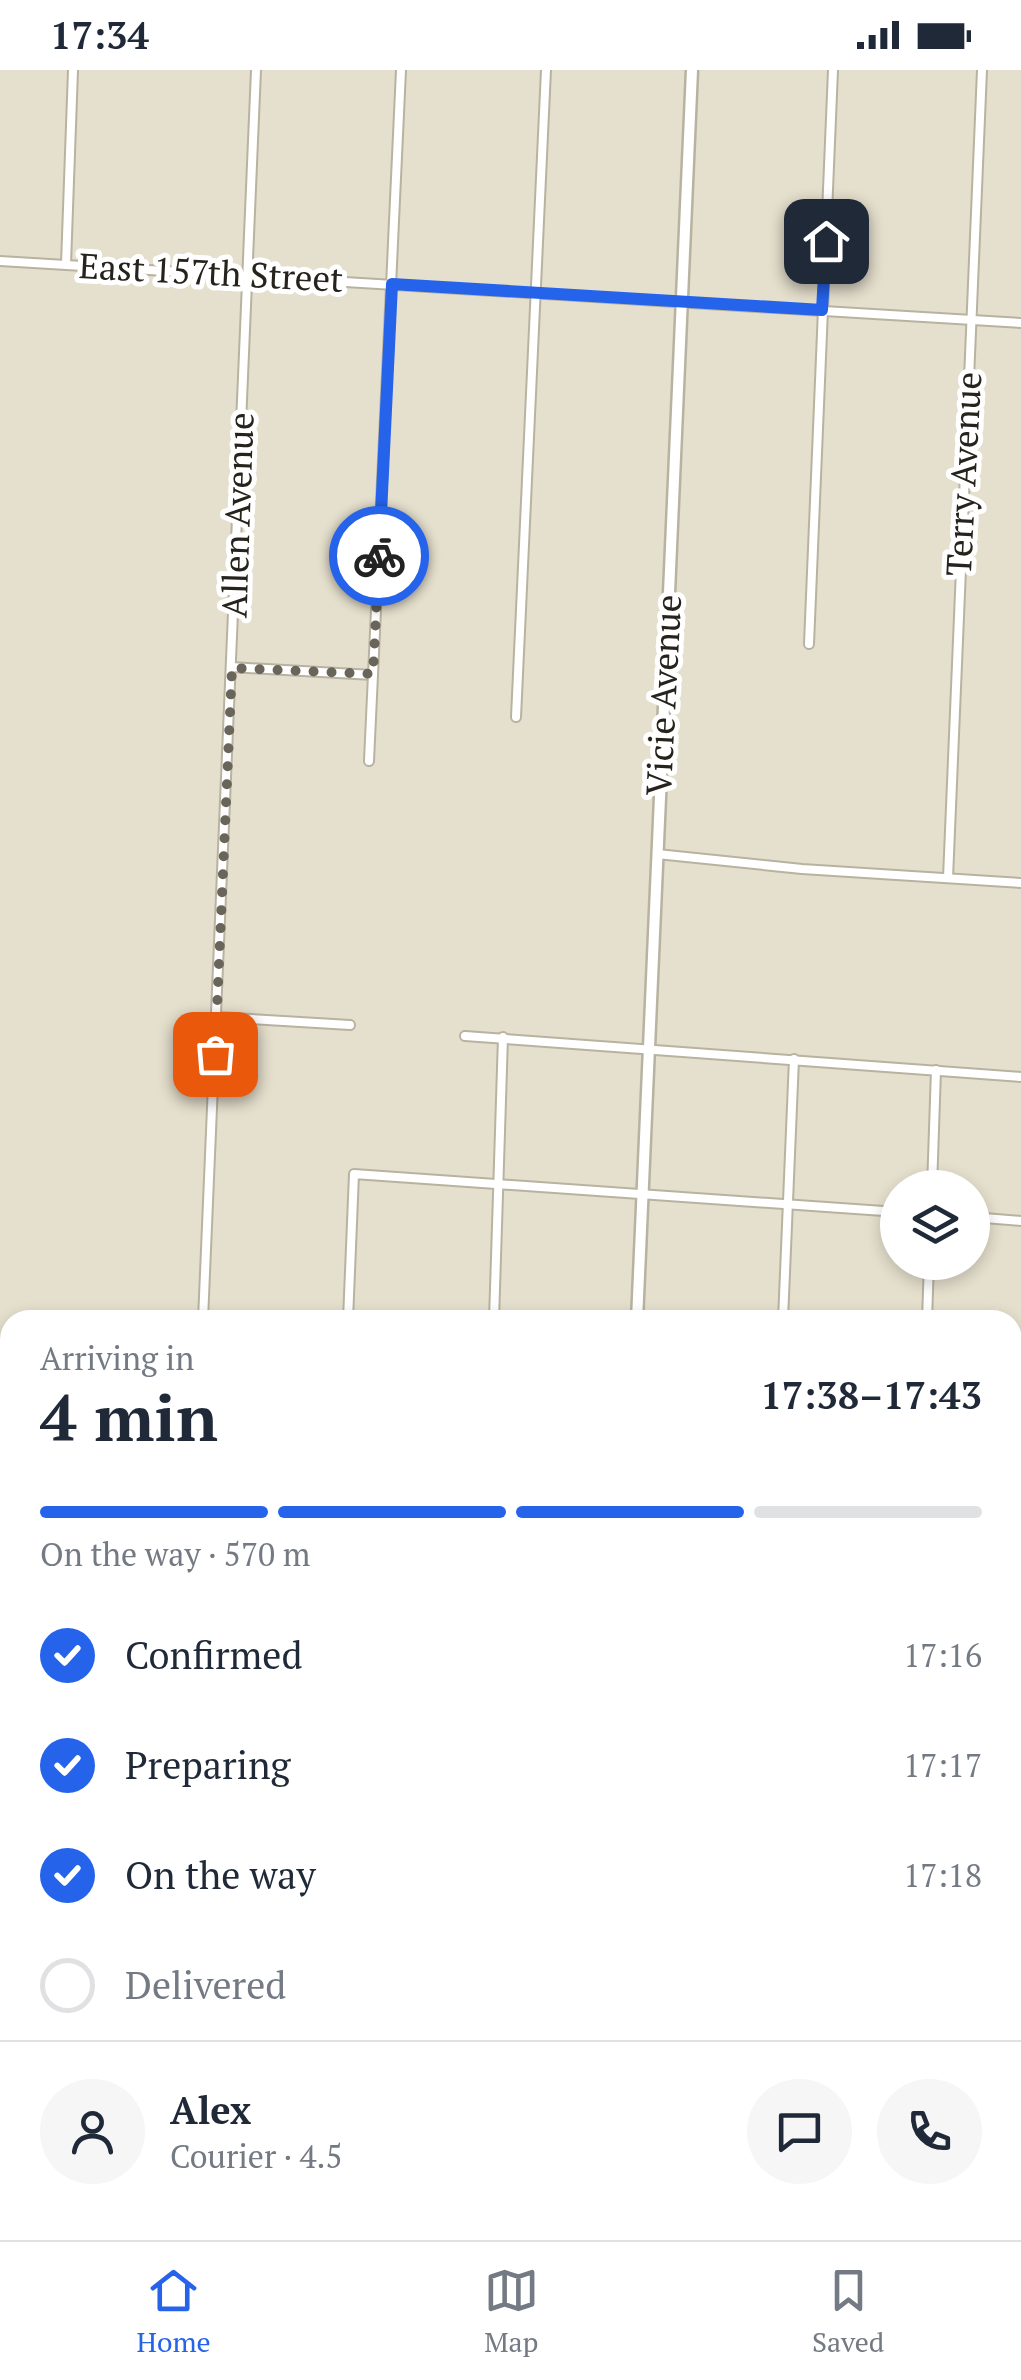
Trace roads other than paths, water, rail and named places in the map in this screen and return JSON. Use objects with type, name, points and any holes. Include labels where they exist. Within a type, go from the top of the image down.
[{"type":"street","points":[[66,264],[73,70]]},
{"type":"street","name":"Allen Avenue","points":[[203,1310],[256,70]]},
{"type":"street","points":[[370,761],[401,70]]},
{"type":"street","points":[[516,718],[546,70]]},
{"type":"street","name":"Vicie Avenue","points":[[637,1310],[692,70]]},
{"type":"street","points":[[809,644],[833,70]]},
{"type":"street","name":"Terry Avenue","points":[[948,878],[982,70]]},
{"type":"street","name":"East 157th Street","points":[[0,262],[1021,324]]},
{"type":"street","points":[[232,668],[373,674]]},
{"type":"street","points":[[658,854],[1021,883]]},
{"type":"street","points":[[217,1017],[350,1025]]},
{"type":"street","points":[[466,1036],[1021,1077]]},
{"type":"street","points":[[494,1310],[504,1037]]},
{"type":"street","points":[[783,1310],[794,1059]]},
{"type":"street","points":[[933,1170],[936,1070]]},
{"type":"street","points":[[348,1310],[354,1174],[880,1211]]},
{"type":"street","points":[[990,1218],[1021,1220]]},
{"type":"street","points":[[927,1310],[928,1280]]}]
